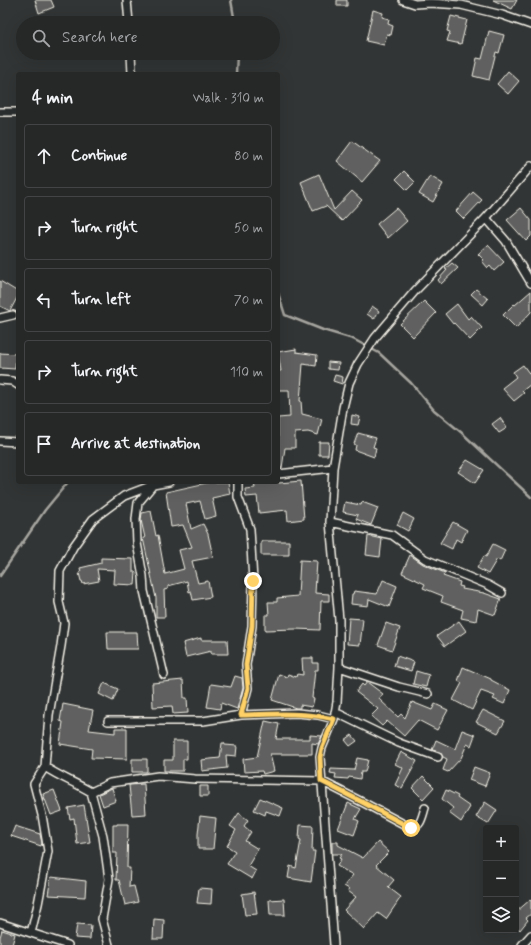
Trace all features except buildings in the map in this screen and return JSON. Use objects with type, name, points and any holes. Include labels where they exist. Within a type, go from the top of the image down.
[{"type":"street","points":[[128,0],[129,16]]},
{"type":"street","points":[[403,0],[415,4],[430,3],[461,5],[502,15],[531,25]]},
{"type":"street","points":[[131,60],[132,72]]},
{"type":"street","points":[[0,112],[16,112]]},
{"type":"street","points":[[334,945],[320,757],[337,702],[339,667],[338,600],[330,522],[333,468],[343,408],[349,383],[358,364],[375,338],[415,291],[486,218],[531,166]]},
{"type":"street","points":[[486,218],[506,241],[531,283]]},
{"type":"street","points":[[0,318],[13,315]]},
{"type":"street","points":[[0,380],[12,381],[16,384]]},
{"type":"street","points":[[0,441],[16,442]]},
{"type":"street","points":[[280,474],[333,468]]},
{"type":"street","points":[[31,933],[48,851],[42,815],[34,784],[46,766],[49,715],[62,646],[64,624],[59,602],[60,571],[73,547],[93,519],[124,496],[149,484]]},
{"type":"street","points":[[150,484],[138,503],[136,519],[137,543],[144,591],[164,675]]},
{"type":"street","points":[[238,484],[238,497],[250,529],[253,581],[252,626],[246,665],[248,688],[241,715]]},
{"type":"street","points":[[330,522],[392,535],[425,558],[488,585],[502,593]]},
{"type":"street","points":[[339,667],[398,687],[428,694]]},
{"type":"street","points":[[108,721],[203,721],[241,715],[297,713],[334,715],[438,757]]},
{"type":"street","points":[[46,766],[56,774],[91,792],[103,836],[109,879],[102,919],[109,945]]},
{"type":"street","points":[[91,792],[110,782],[158,776],[195,779],[321,781],[411,828],[416,827],[419,824],[425,808]]},
{"type":"street","points":[[0,923],[68,945]]},
{"type":"street","points":[[522,945],[531,934]]},
{"type":"waterway","points":[[231,0],[234,16]]},
{"type":"waterway","points":[[236,72],[237,60]]},
{"type":"waterway","points":[[280,299],[285,315],[323,330],[353,339],[379,353],[411,383],[434,410],[462,433],[531,497]]},
{"type":"waterway","points":[[0,576],[45,510],[66,484]]},
{"type":"route","points":[[253,581],[252,626],[246,665],[248,688],[241,715],[297,713],[318,715],[334,719],[322,748],[320,757],[321,781],[411,828]]}]
